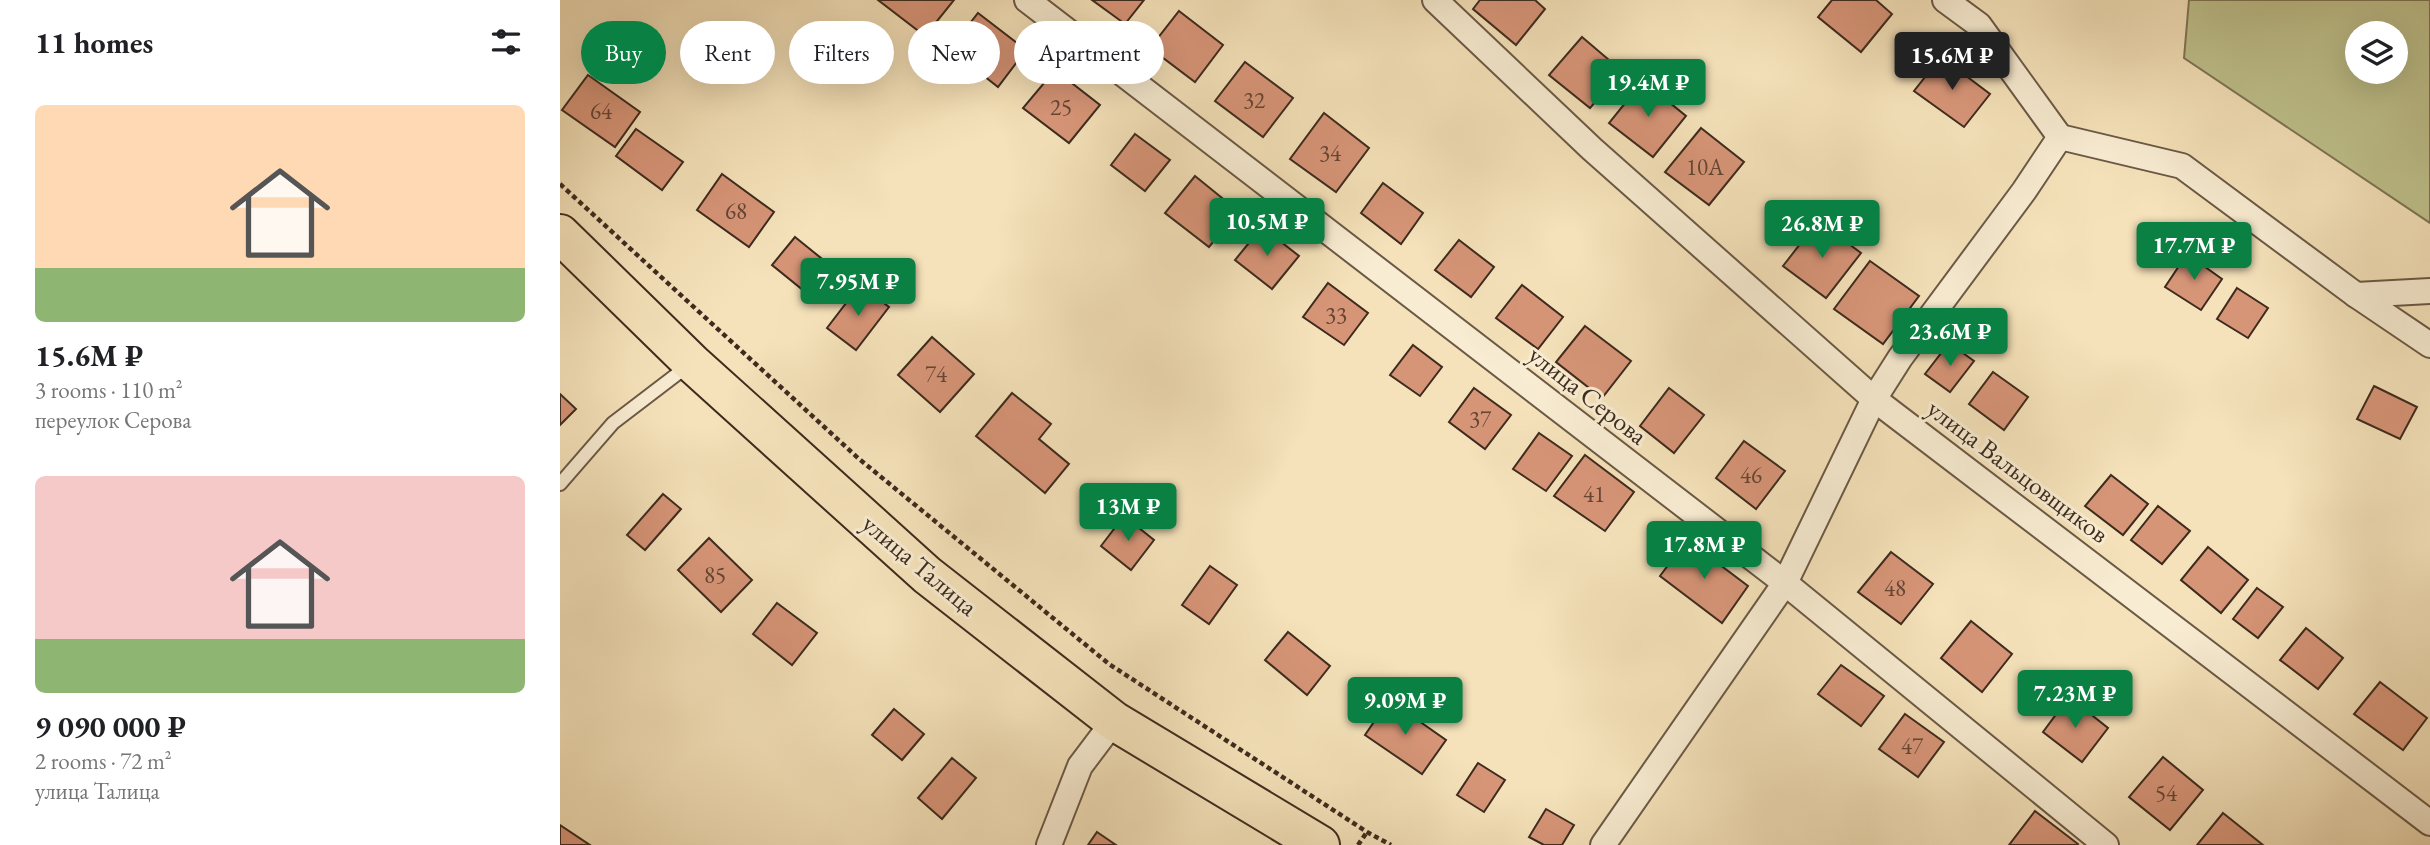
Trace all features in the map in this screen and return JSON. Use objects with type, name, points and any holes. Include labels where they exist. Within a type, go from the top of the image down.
[{"type":"main road","name":"улица Талица","points":[[560,234],[692,363],[927,575],[1114,721],[1320,845]]},
{"type":"street","name":"улица Серова","points":[[1027,0],[1785,583],[2106,845]]},
{"type":"street","name":"улица Вальцовщиков","points":[[1435,0],[1592,149],[1874,399],[2430,823]]},
{"type":"street","points":[[1945,0],[1979,25],[2060,137],[2182,166],[2356,295],[2430,345]]},
{"type":"street","points":[[1976,0],[1979,25]]},
{"type":"street","points":[[1603,845],[1785,583],[1874,399],[1900,358],[2024,191],[2060,137]]},
{"type":"street","points":[[2356,295],[2430,291]]},
{"type":"street","points":[[1049,845],[1080,766],[1114,721]]},
{"type":"lane","points":[[560,484],[613,423],[692,363]]},
{"type":"path","points":[[560,184],[858,458],[1109,664],[1391,845]]},
{"type":"path","points":[[1359,845],[1367,832]]},
{"type":"green space","points":[[2189,0],[2430,0],[2430,223],[2184,58]]},
{"type":"building","points":[[878,0],[954,0],[937,21],[908,23]]},
{"type":"building","points":[[1092,0],[1144,0],[1127,21],[1121,21]]},
{"type":"building","points":[[1480,0],[1535,0],[1545,9],[1516,45],[1473,9]]},
{"type":"building","points":[[1832,0],[1876,0],[1892,14],[1861,52],[1818,17]]},
{"type":"building","points":[[1179,11],[1223,45],[1195,82],[1164,59],[1164,30]]},
{"type":"building","points":[[978,13],[988,21],[972,21]]},
{"type":"building","points":[[1000,30],[1014,41],[1014,66],[998,87],[994,84],[1000,84]]},
{"type":"building","points":[[1582,37],[1622,71],[1590,108],[1549,75]]},
{"type":"building","points":[[1941,57],[1990,94],[1964,127],[1914,91]]},
{"type":"building","points":[[1245,62],[1293,98],[1263,137],[1215,101]]},
{"type":"building","points":[[1643,81],[1686,116],[1653,157],[1609,123]]},
{"type":"building","points":[[581,84],[601,84],[640,112],[615,147],[562,110]]},
{"type":"building","points":[[1043,84],[1073,84],[1100,105],[1069,143],[1023,108]]},
{"type":"building","points":[[1324,113],[1369,148],[1336,192],[1290,159]]},
{"type":"building","points":[[1701,128],[1744,162],[1709,205],[1665,172]]},
{"type":"building","points":[[636,129],[683,162],[662,190],[616,156]]},
{"type":"building","points":[[1135,134],[1170,160],[1145,191],[1111,165]]},
{"type":"building","points":[[722,174],[774,212],[749,247],[697,210]]},
{"type":"building","points":[[1195,176],[1238,211],[1209,247],[1165,213]]},
{"type":"building","points":[[1383,183],[1423,213],[1401,244],[1361,213]]},
{"type":"building","points":[[1818,221],[1861,253],[1826,298],[1783,266]]},
{"type":"building","points":[[1262,227],[1299,256],[1272,289],[1235,260]]},
{"type":"building","points":[[795,237],[837,271],[814,299],[772,265]]},
{"type":"building","points":[[1459,240],[1494,267],[1471,297],[1435,270]]},
{"type":"building","points":[[2187,254],[2222,279],[2201,310],[2165,287]]},
{"type":"building","points":[[1870,261],[1919,296],[1883,344],[1834,309]]},
{"type":"building","points":[[1328,283],[1368,313],[1344,345],[1303,317]]},
{"type":"building","points":[[860,285],[889,307],[856,350],[827,328]]},
{"type":"building","points":[[1522,285],[1563,317],[1538,349],[1496,318]]},
{"type":"building","points":[[2237,288],[2268,308],[2248,338],[2217,319]]},
{"type":"building","points":[[1585,326],[1631,361],[1602,398],[1556,362]]},
{"type":"building","points":[[932,337],[974,374],[940,412],[898,375]]},
{"type":"building","points":[[1949,343],[1974,361],[1950,392],[1925,374]]},
{"type":"building","points":[[1413,345],[1442,367],[1420,396],[1390,375]]},
{"type":"building","points":[[1993,372],[2028,397],[2004,430],[1969,404]]},
{"type":"building","points":[[2374,386],[2417,407],[2400,439],[2357,419]]},
{"type":"building","points":[[1474,388],[1511,415],[1485,449],[1449,422]]},
{"type":"building","points":[[1669,388],[1704,415],[1674,453],[1640,426]]},
{"type":"building","points":[[1012,393],[1051,424],[1039,439],[1069,464],[1045,493],[976,436]]},
{"type":"building","points":[[560,394],[576,409],[560,425]]},
{"type":"building","points":[[1539,433],[1572,456],[1546,491],[1513,469]]},
{"type":"building","points":[[1744,441],[1785,471],[1756,509],[1716,478]]},
{"type":"building","points":[[1585,455],[1634,492],[1605,531],[1554,496]]},
{"type":"building","points":[[2111,475],[2148,504],[2123,535],[2085,506]]},
{"type":"building","points":[[663,494],[681,509],[645,550],[627,535]]},
{"type":"building","points":[[2158,506],[2190,531],[2162,564],[2131,540]]},
{"type":"building","points":[[1124,516],[1154,540],[1131,570],[1101,546]]},
{"type":"building","points":[[709,538],[752,580],[721,612],[678,570]]},
{"type":"building","points":[[1687,540],[1748,586],[1722,623],[1660,576]]},
{"type":"building","points":[[2208,547],[2248,580],[2221,613],[2181,580]]},
{"type":"building","points":[[1891,552],[1933,584],[1901,624],[1858,592]]},
{"type":"building","points":[[1210,566],[1237,585],[1209,624],[1182,605]]},
{"type":"building","points":[[2257,588],[2283,607],[2258,638],[2233,619]]},
{"type":"building","points":[[777,603],[817,633],[792,665],[753,634]]},
{"type":"building","points":[[1971,621],[2012,654],[1982,692],[1941,658]]},
{"type":"building","points":[[2306,628],[2343,658],[2318,689],[2280,660]]},
{"type":"building","points":[[1288,632],[1330,666],[1307,695],[1265,660]]},
{"type":"building","points":[[1841,665],[1884,696],[1861,726],[1818,694]]},
{"type":"building","points":[[2380,682],[2427,718],[2403,750],[2354,714]]},
{"type":"building","points":[[2069,697],[2108,728],[2082,762],[2043,732]]},
{"type":"building","points":[[1389,700],[1446,740],[1422,774],[1365,735]]},
{"type":"building","points":[[894,709],[924,734],[902,760],[872,735]]},
{"type":"building","points":[[1905,714],[1944,742],[1918,777],[1879,749]]},
{"type":"building","points":[[2163,757],[2203,790],[2170,830],[2129,797]]},
{"type":"building","points":[[952,758],[976,778],[942,819],[918,798]]},
{"type":"building","points":[[1478,763],[1505,780],[1484,812],[1457,795]]},
{"type":"building","points":[[1546,809],[1574,825],[1562,845],[1544,845],[1529,837]]},
{"type":"building","points":[[2035,811],[2078,844],[2009,845]]},
{"type":"building","points":[[2223,813],[2263,845],[2197,845]]},
{"type":"building","points":[[560,825],[590,845],[560,845]]},
{"type":"building","points":[[1097,832],[1116,845],[1088,845]]}]
